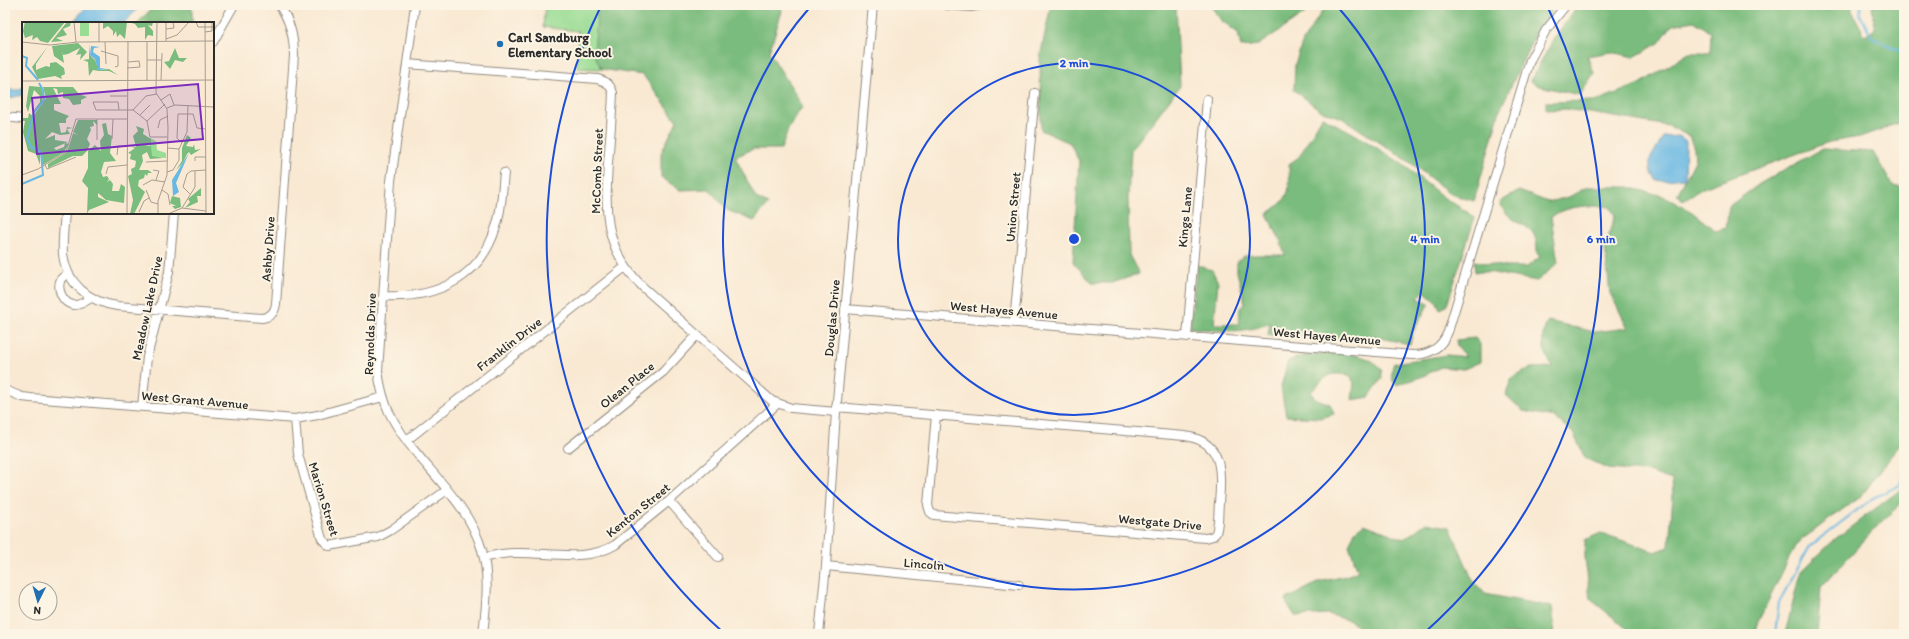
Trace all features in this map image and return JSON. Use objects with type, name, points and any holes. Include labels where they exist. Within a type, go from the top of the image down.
[{"type":"street","points":[[214,40],[234,5]]},
{"type":"street","name":"Ashby Drive","points":[[65,214],[63,253],[68,273],[81,290],[91,298],[106,305],[159,310],[262,318],[272,314],[275,309],[294,55],[288,20],[279,5]]},
{"type":"street","name":"Reynolds Drive","points":[[415,5],[391,181],[378,371],[383,397],[395,423],[466,516],[480,544],[484,558],[487,592],[483,634]]},
{"type":"street","name":"Douglas Drive","points":[[819,634],[826,566],[836,410],[873,5]]},
{"type":"street","points":[[946,5],[971,7],[981,5]]},
{"type":"street","name":"West Hayes Avenue","points":[[845,309],[1413,356],[1428,354],[1440,346],[1448,332],[1530,60],[1546,30],[1566,5]]},
{"type":"street","name":"McComb Street","points":[[407,64],[597,78],[604,80],[610,85],[613,93],[606,211],[611,238],[625,267],[638,283],[764,395],[778,404],[791,408],[836,410]]},
{"type":"street","name":"Union Street","points":[[1014,323],[1036,93]]},
{"type":"street","name":"Kings Lane","points":[[1187,337],[1207,99]]},
{"type":"street","points":[[5,117],[22,120]]},
{"type":"street","points":[[383,296],[408,297],[432,292],[456,281],[475,264],[491,241],[496,227],[504,173]]},
{"type":"street","name":"Meadow Lake Drive","points":[[142,407],[147,357],[171,259],[174,214]]},
{"type":"street","name":"Franklin Drive","points":[[407,440],[625,267]]},
{"type":"street","points":[[68,273],[61,279],[60,286],[61,294],[65,301],[74,305],[82,304],[91,298]]},
{"type":"street","name":"Olean Place","points":[[568,448],[663,372],[697,335]]},
{"type":"street","name":"West Grant Avenue","points":[[5,390],[22,397],[31,398],[294,419],[318,416],[383,397]]},
{"type":"street","name":"Kenton Street","points":[[484,558],[493,555],[522,552],[578,555],[597,553],[615,545],[669,501],[778,404]]},
{"type":"street","name":"Westgate Drive","points":[[836,410],[936,415],[1196,438],[1210,448],[1219,462],[1221,470],[1216,533],[1213,536],[1206,538],[934,515],[930,512],[928,505],[936,415]]},
{"type":"street","name":"Marion Street","points":[[294,419],[298,454],[322,539],[329,546],[378,537],[391,530],[447,490]]},
{"type":"street","points":[[669,501],[718,557]]},
{"type":"street","name":"Lincoln","points":[[826,566],[1019,585]]},
{"type":"green space","points":[[155,5],[192,5],[192,22],[139,22]]},
{"type":"green space","points":[[545,5],[607,5],[601,69],[577,68],[578,31],[543,27]]},
{"type":"green space","points":[[598,5],[779,5],[782,11],[769,52],[795,93],[802,107],[789,127],[781,149],[753,149],[735,157],[756,198],[768,204],[754,221],[727,210],[709,189],[680,190],[661,177],[661,153],[677,121],[643,75],[601,69],[594,53]]},
{"type":"green space","points":[[1051,5],[1176,5],[1180,86],[1131,150],[1128,197],[1129,255],[1139,274],[1112,283],[1092,283],[1073,262],[1079,161],[1070,143],[1041,130],[1040,57]]},
{"type":"green space","points":[[1210,5],[1309,5],[1304,14],[1258,45],[1241,47],[1238,33],[1221,20]]},
{"type":"green space","points":[[1326,5],[1556,5],[1532,41],[1500,110],[1474,201],[1451,194],[1411,163],[1342,118],[1320,110],[1294,90],[1295,64],[1303,41]]},
{"type":"green space","points":[[1580,5],[1852,5],[1852,11],[1865,36],[1875,29],[1872,5],[1904,5],[1904,121],[1860,137],[1829,142],[1703,188],[1683,200],[1677,195],[1695,161],[1694,148],[1689,136],[1669,126],[1566,109],[1546,110],[1546,102],[1596,101],[1640,84],[1689,53],[1710,53],[1711,32],[1694,21],[1672,25],[1659,43],[1634,57],[1611,52],[1587,56],[1594,73],[1580,95],[1539,86],[1530,81],[1555,37],[1576,8]]},
{"type":"green space","points":[[1322,117],[1353,133],[1401,163],[1443,197],[1475,217],[1447,305],[1440,310],[1437,302],[1424,291],[1417,298],[1429,303],[1413,332],[1410,344],[1375,337],[1349,339],[1268,335],[1270,323],[1249,329],[1230,331],[1190,328],[1197,265],[1212,270],[1218,282],[1214,324],[1239,324],[1240,308],[1245,303],[1237,272],[1237,261],[1246,255],[1285,255],[1280,240],[1267,214],[1285,199],[1289,188],[1289,164],[1299,157]]},
{"type":"green space","points":[[1822,149],[1873,152],[1892,185],[1904,187],[1904,433],[1902,441],[1862,495],[1796,544],[1757,624],[1757,634],[1631,634],[1619,622],[1590,599],[1585,557],[1585,540],[1601,533],[1655,552],[1669,547],[1673,496],[1672,480],[1648,472],[1608,469],[1585,458],[1573,433],[1554,417],[1523,411],[1506,395],[1511,379],[1531,368],[1552,367],[1543,345],[1543,334],[1548,321],[1595,332],[1628,328],[1610,293],[1605,249],[1615,215],[1610,207],[1586,206],[1565,210],[1551,217],[1558,263],[1537,281],[1488,272],[1475,272],[1474,261],[1506,267],[1527,267],[1540,257],[1537,253],[1537,243],[1532,231],[1506,213],[1500,202],[1519,191],[1548,202],[1569,197],[1587,187],[1628,187],[1663,196],[1692,212],[1716,231],[1726,228],[1729,206],[1761,183]]},
{"type":"green space","points":[[1475,338],[1480,344],[1480,362],[1464,369],[1441,367],[1421,377],[1396,385],[1394,383],[1392,369],[1394,363],[1447,355],[1466,357],[1457,347],[1456,340]]},
{"type":"green space","points":[[1338,353],[1357,355],[1374,362],[1381,368],[1382,378],[1369,397],[1352,400],[1354,383],[1351,377],[1333,374],[1321,382],[1311,392],[1314,398],[1330,404],[1334,414],[1321,418],[1286,416],[1281,387],[1288,361],[1310,354]]},
{"type":"green space","points":[[1904,487],[1904,501],[1881,522],[1821,587],[1817,634],[1785,634],[1800,573],[1835,539]]},
{"type":"green space","points":[[1426,523],[1450,527],[1472,579],[1485,594],[1552,607],[1554,623],[1553,634],[1366,634],[1351,621],[1328,614],[1295,616],[1285,600],[1319,582],[1346,576],[1358,571],[1349,545],[1355,531],[1364,524],[1404,539]]},
{"type":"water","points":[[88,5],[141,5],[125,22],[73,22]]},
{"type":"water","points":[[22,88],[22,95],[5,99],[5,90],[18,90]]},
{"type":"water","points":[[1679,136],[1686,141],[1685,178],[1657,181],[1651,172],[1649,161],[1663,137]]},
{"type":"waterway","points":[[1861,5],[1860,14],[1872,38],[1904,52]]},
{"type":"waterway","points":[[1775,634],[1779,602],[1810,546],[1873,498],[1900,485],[1904,469]]},
{"type":"place","name":"Carl Sandburg Elementary School","points":[[500,44]]}]
